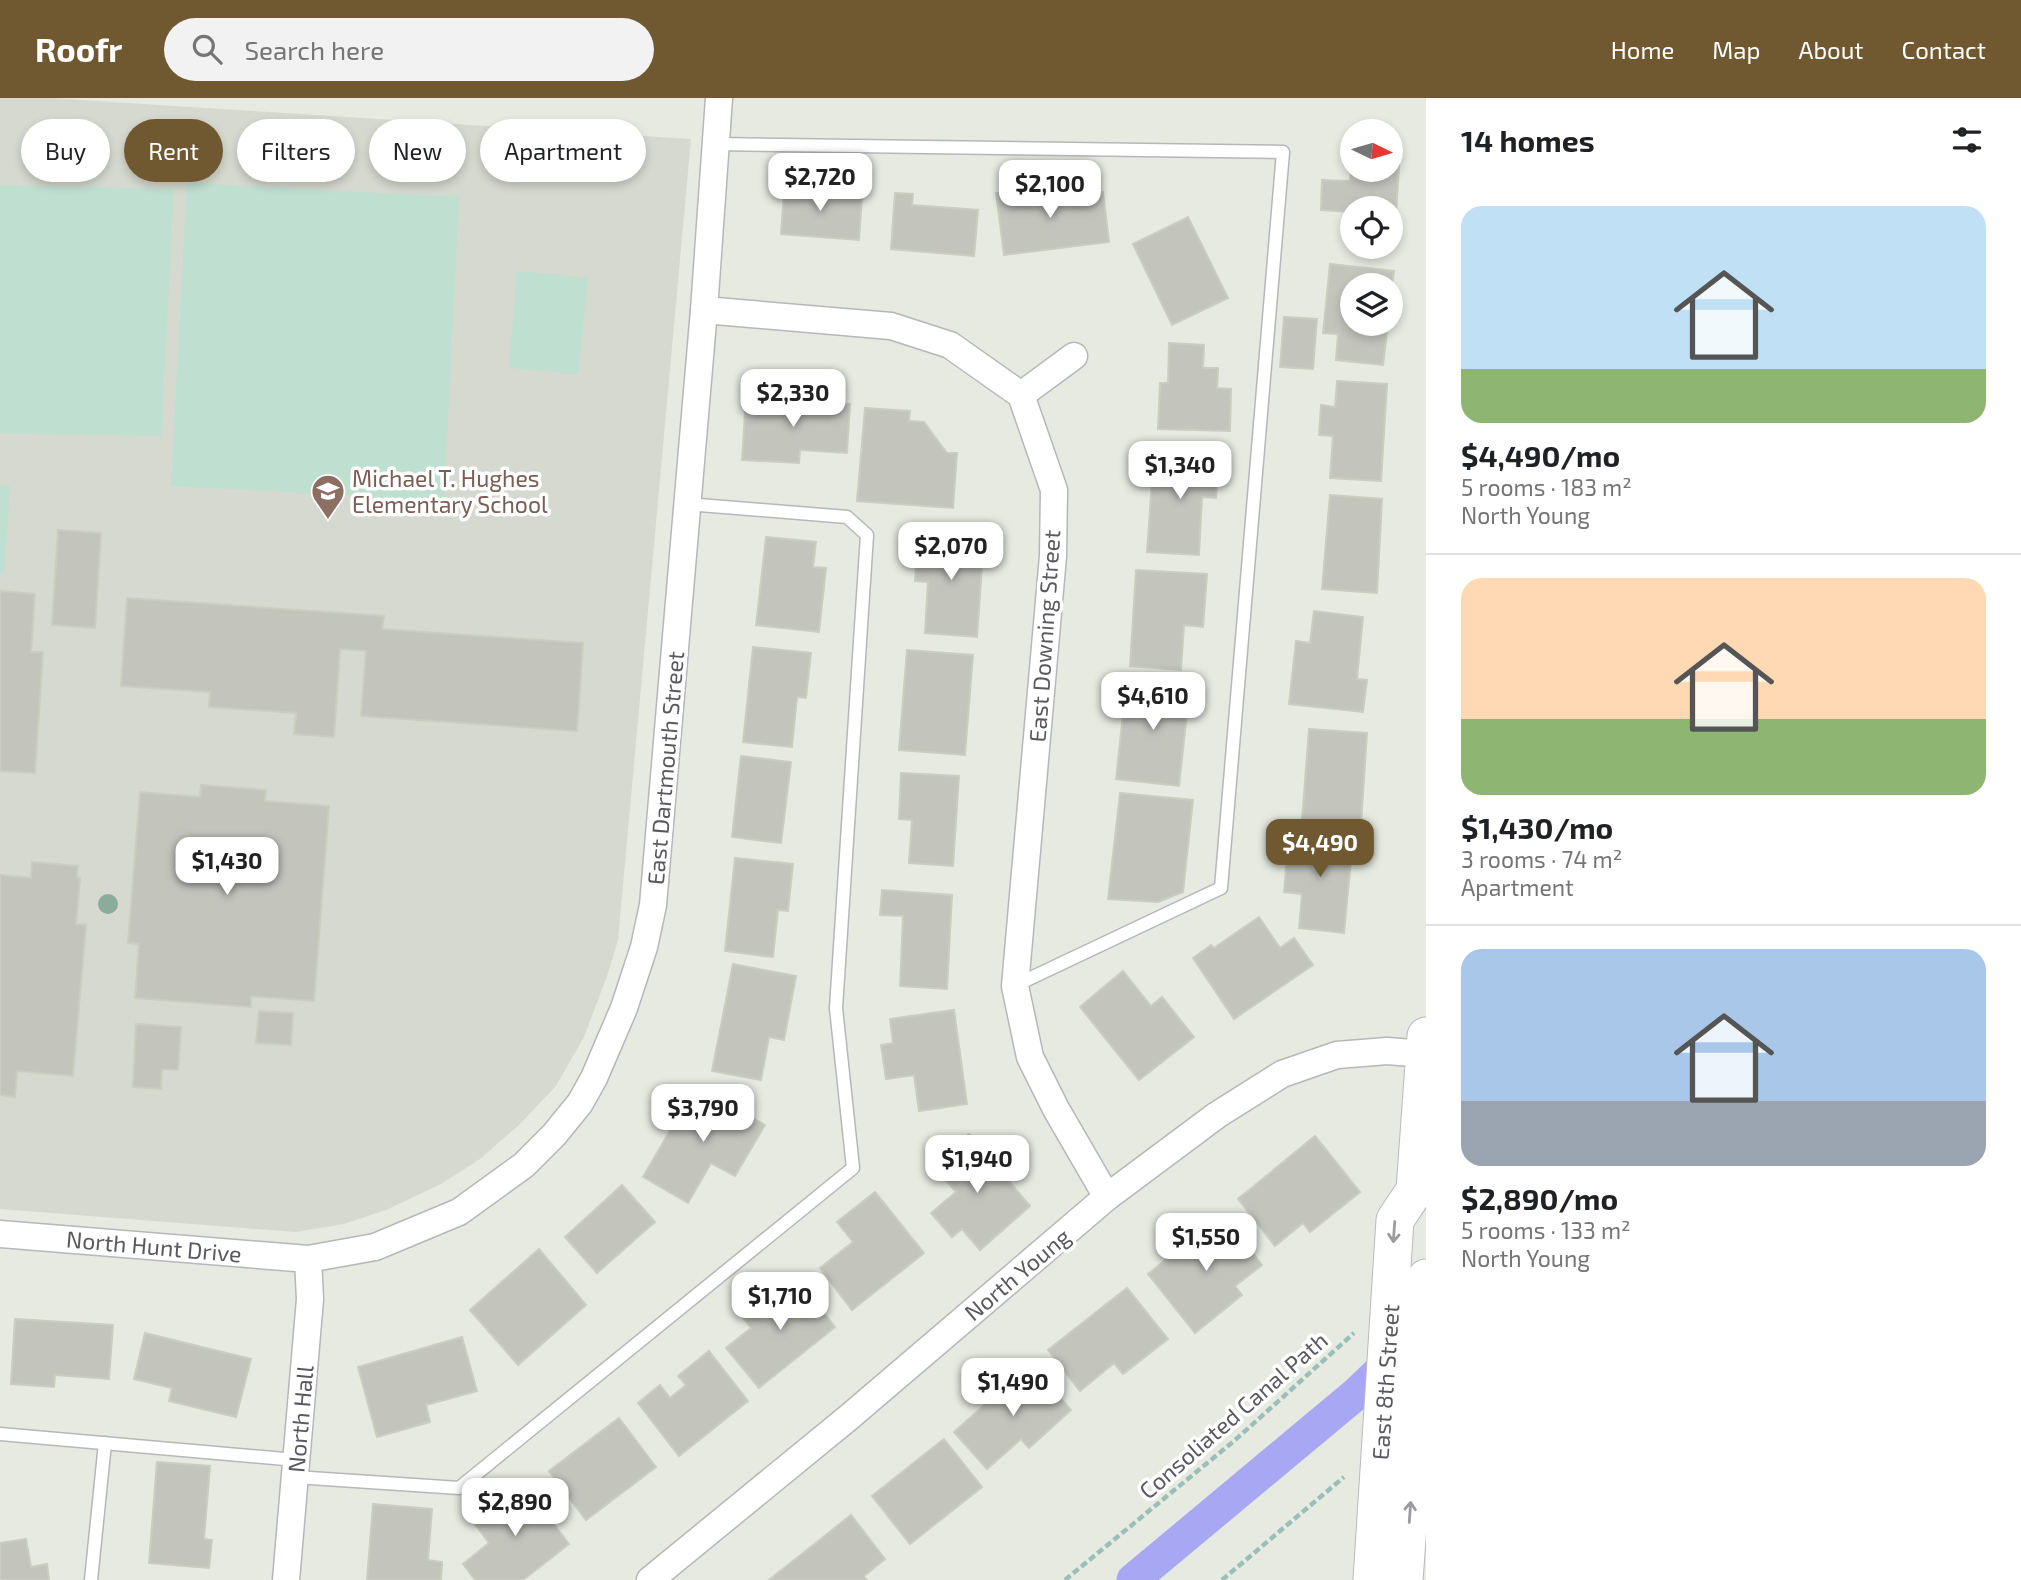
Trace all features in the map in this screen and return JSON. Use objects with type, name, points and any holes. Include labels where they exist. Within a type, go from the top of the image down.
[{"type":"street","name":"East Dartmouth Street","points":[[308,1259],[375,1247],[458,1212],[524,1165],[580,1103],[594,1078],[624,1008],[644,947],[653,905],[704,310],[719,98]]},
{"type":"street","points":[[704,310],[891,326],[950,345],[1021,395],[1074,356]]},
{"type":"street","name":"East Downing Street","points":[[1021,395],[1054,490],[1053,556],[1015,986],[1030,1057],[1056,1109],[1107,1198]]},
{"type":"street","name":"North Young","points":[[650,1580],[848,1418],[1107,1198],[1217,1115],[1282,1074],[1337,1055],[1425,1045]]},
{"type":"street","name":"East 8th Street","points":[[1372,1580],[1395,1220],[1421,1199],[1425,1045]]},
{"type":"street","name":"North Hunt Drive","points":[[0,1234],[308,1259]]},
{"type":"street","name":"North Hall","points":[[286,1580],[310,1299],[308,1259]]},
{"type":"street","name":"East 8th Street","points":[[1404,1580],[1426,1278]]},
{"type":"lane","points":[[716,144],[1283,152],[1221,888],[1015,986]]},
{"type":"lane","points":[[0,1434],[104,1443],[459,1488],[853,1168],[836,1008],[867,535],[847,517],[687,505]]},
{"type":"lane","points":[[91,1580],[104,1443]]},
{"type":"path","name":"Consoliated Canal Path","points":[[1065,1580],[1234,1441],[1357,1330],[1389,1320]]},
{"type":"path","points":[[1222,1580],[1381,1434]]},
{"type":"shaded area","name":"Michael T. Hughes Elementary School","points":[[0,98],[50,98],[378,119],[369,119],[369,182],[466,182],[466,125],[480,126],[480,182],[646,182],[646,136],[691,139],[618,940],[584,1037],[556,1086],[519,1125],[480,1159],[441,1184],[386,1210],[344,1224],[296,1232],[0,1209]]},
{"type":"green space","points":[[187,183],[459,197],[444,500],[171,486]]},
{"type":"green space","points":[[0,185],[174,189],[161,436],[0,433]]},
{"type":"green space","points":[[517,271],[588,278],[578,374],[509,368]]},
{"type":"green space","points":[[0,485],[10,486],[4,574],[0,573]]},
{"type":"building","points":[[785,180],[816,183],[815,193],[862,197],[859,240],[781,234]]},
{"type":"building","points":[[1322,180],[1398,182],[1397,196],[1340,196],[1340,211],[1321,210]]},
{"type":"building","points":[[1054,186],[1056,197],[1103,192],[1109,242],[1004,255],[996,193]]},
{"type":"building","points":[[895,193],[913,194],[912,205],[978,210],[974,256],[891,249]]},
{"type":"building","points":[[1188,217],[1228,298],[1172,325],[1133,244]]},
{"type":"building","points":[[1330,264],[1394,271],[1340,273],[1340,336],[1387,336],[1383,365],[1336,360],[1338,334],[1323,333]]},
{"type":"building","points":[[1284,317],[1317,319],[1313,369],[1280,367]]},
{"type":"building","points":[[1169,343],[1204,345],[1203,368],[1218,368],[1217,388],[1231,389],[1230,431],[1158,429],[1160,383],[1168,383]]},
{"type":"building","points":[[1337,381],[1387,384],[1381,481],[1330,478],[1333,436],[1319,435],[1321,405],[1335,407]]},
{"type":"building","points":[[746,397],[850,404],[847,453],[800,450],[799,463],[742,460]]},
{"type":"building","points":[[865,408],[910,411],[909,421],[924,422],[947,453],[957,453],[953,508],[857,501]]},
{"type":"building","points":[[1154,453],[1219,457],[1216,498],[1202,497],[1199,555],[1147,552]]},
{"type":"building","points":[[1330,495],[1382,499],[1377,593],[1322,589]]},
{"type":"building","points":[[58,530],[101,533],[95,628],[52,625]]},
{"type":"building","points":[[918,533],[984,538],[977,637],[925,633],[928,582],[915,581]]},
{"type":"building","points":[[766,537],[816,542],[813,567],[826,568],[819,632],[756,625]]},
{"type":"building","points":[[1136,570],[1207,574],[1203,627],[1184,625],[1181,670],[1130,666]]},
{"type":"building","points":[[0,591],[35,594],[31,652],[43,652],[35,773],[0,771]]},
{"type":"building","points":[[127,598],[384,616],[382,629],[583,643],[577,731],[361,716],[366,651],[340,649],[334,737],[294,734],[296,713],[209,707],[210,692],[121,686]]},
{"type":"building","points":[[1314,611],[1363,617],[1357,679],[1367,680],[1363,712],[1289,704],[1296,641],[1310,643]]},
{"type":"building","points":[[753,647],[811,653],[806,698],[797,697],[792,747],[743,742]]},
{"type":"building","points":[[907,650],[973,655],[965,755],[899,750]]},
{"type":"building","points":[[1127,678],[1190,685],[1179,786],[1116,779]]},
{"type":"building","points":[[1309,729],[1367,733],[1361,824],[1302,820]]},
{"type":"building","points":[[741,756],[791,762],[781,843],[732,837]]},
{"type":"building","points":[[901,773],[959,776],[953,866],[909,863],[912,820],[899,819]]},
{"type":"building","points":[[201,785],[266,790],[265,801],[329,806],[314,1001],[251,996],[251,1007],[135,998],[139,944],[128,943],[140,792],[200,797]]},
{"type":"building","points":[[1120,793],[1193,800],[1183,892],[1158,902],[1108,899]]},
{"type":"building","points":[[1289,832],[1353,839],[1344,933],[1299,928],[1302,894],[1284,892]]},
{"type":"building","points":[[735,858],[793,864],[788,911],[778,910],[773,957],[725,951]]},
{"type":"building","points":[[32,862],[78,866],[77,878],[80,878],[76,924],[86,925],[73,1076],[17,1071],[15,1097],[0,1095],[0,875],[31,878]]},
{"type":"building","points":[[882,890],[952,895],[947,989],[900,986],[903,916],[880,915]]},
{"type":"building","points":[[1259,917],[1280,948],[1294,938],[1313,965],[1234,1019],[1193,958],[1211,945],[1214,948]]},
{"type":"building","points":[[733,964],[796,976],[784,1040],[769,1037],[761,1080],[712,1071]]},
{"type":"building","points":[[1123,971],[1151,1006],[1162,997],[1194,1037],[1139,1080],[1080,1007]]},
{"type":"building","points":[[954,1010],[967,1104],[919,1111],[914,1075],[886,1079],[881,1045],[893,1043],[890,1019]]},
{"type":"building","points":[[259,1011],[293,1013],[291,1045],[256,1043]]},
{"type":"building","points":[[136,1024],[181,1027],[178,1070],[162,1069],[161,1089],[133,1087]]},
{"type":"building","points":[[696,1086],[765,1125],[735,1176],[711,1163],[688,1203],[643,1177]]},
{"type":"building","points":[[969,1134],[1030,1206],[980,1250],[962,1229],[952,1237],[931,1213],[956,1192],[933,1165]]},
{"type":"building","points":[[1315,1136],[1360,1192],[1310,1232],[1303,1223],[1275,1246],[1238,1199]]},
{"type":"building","points":[[622,1185],[655,1222],[597,1273],[565,1237]]},
{"type":"building","points":[[875,1192],[924,1253],[852,1310],[820,1268],[853,1242],[837,1222]]},
{"type":"building","points":[[1222,1214],[1262,1265],[1235,1286],[1242,1295],[1195,1333],[1148,1274]]},
{"type":"building","points":[[539,1249],[586,1305],[518,1365],[470,1310]]},
{"type":"building","points":[[795,1276],[835,1327],[759,1388],[726,1348],[751,1328],[743,1318]]},
{"type":"building","points":[[1127,1288],[1168,1339],[1123,1374],[1114,1363],[1080,1391],[1048,1350]]},
{"type":"building","points":[[15,1319],[113,1325],[109,1379],[55,1375],[54,1387],[11,1384]]},
{"type":"building","points":[[145,1333],[251,1359],[236,1417],[169,1401],[172,1388],[134,1379]]},
{"type":"building","points":[[462,1337],[477,1391],[426,1405],[430,1422],[377,1437],[358,1367]]},
{"type":"building","points":[[709,1351],[748,1401],[679,1456],[638,1403],[660,1385],[670,1398],[686,1385],[678,1376]]},
{"type":"building","points":[[1030,1364],[1071,1410],[1029,1448],[1021,1439],[987,1469],[954,1432]]},
{"type":"building","points":[[619,1418],[656,1467],[586,1520],[549,1471]]},
{"type":"building","points":[[944,1439],[982,1487],[910,1544],[872,1496]]},
{"type":"building","points":[[157,1462],[210,1466],[204,1539],[212,1540],[209,1568],[149,1563]]},
{"type":"building","points":[[522,1482],[569,1544],[523,1580],[475,1580],[463,1564],[489,1543],[472,1520]]},
{"type":"building","points":[[373,1504],[432,1509],[428,1560],[442,1562],[441,1580],[367,1580]]},
{"type":"building","points":[[851,1515],[885,1559],[864,1576],[867,1580],[769,1580]]},
{"type":"building","points":[[26,1539],[31,1567],[47,1564],[49,1580],[0,1580],[0,1543]]},
{"type":"waterway","points":[[1133,1580],[1356,1394],[1399,1353]]},
{"type":"place","name":"Michael T. Hughes Elementary School","points":[[328,521]]}]
